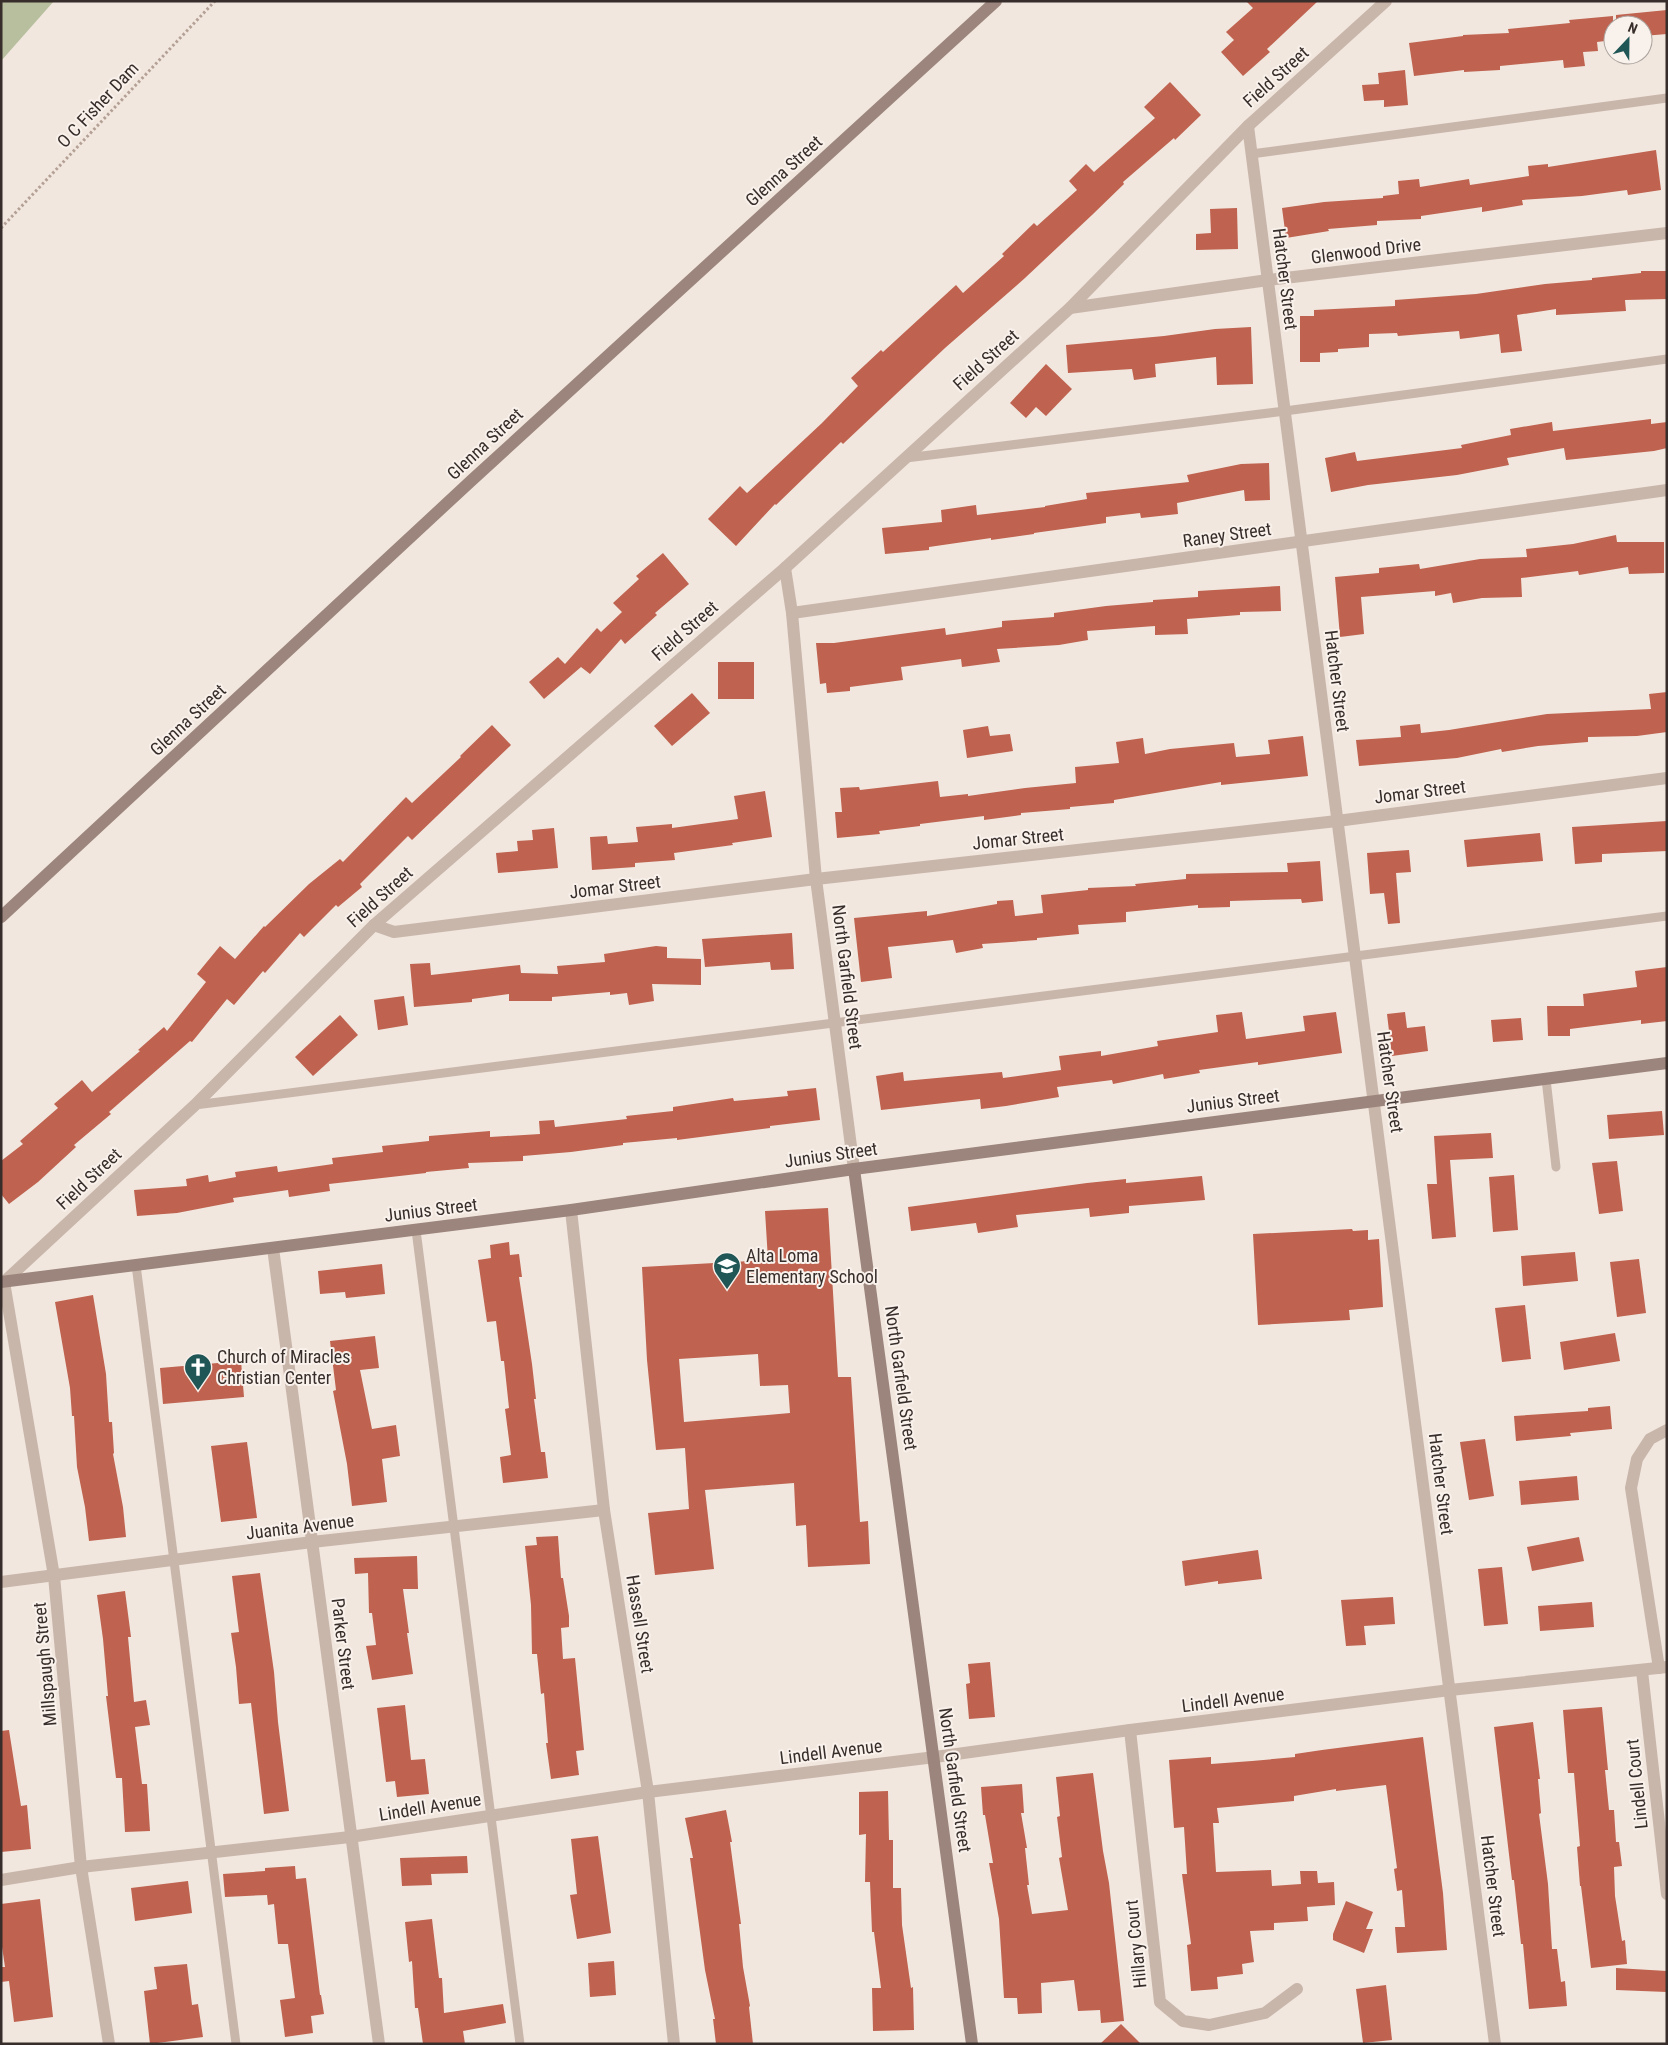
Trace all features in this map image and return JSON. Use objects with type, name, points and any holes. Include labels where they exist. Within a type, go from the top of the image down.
[{"type":"street","name":"Glenna Street","points":[[1,917],[472,480],[996,1]]},
{"type":"street","name":"Field Street","points":[[2,1282],[195,1105],[374,925],[785,568],[1070,308],[1248,126],[1386,1]]},
{"type":"street","name":"Hatcher Street","points":[[1248,126],[1337,821],[1375,1100],[1495,2044]]},
{"type":"street","name":"Glenwood Drive","points":[[1070,308],[1268,280],[1667,233]]},
{"type":"street","name":"Raney Street","points":[[792,613],[1667,490]]},
{"type":"street","name":"North Garfield Street","points":[[785,568],[792,613],[816,879],[972,2044]]},
{"type":"street","name":"Jomar Street","points":[[374,925],[394,932],[816,879],[1337,821],[1667,778]]},
{"type":"street","name":"Junius Street","points":[[2,1282],[570,1210],[854,1169],[1667,1063]]},
{"type":"street","name":"Hassell Street","points":[[570,1210],[604,1510],[648,1792],[674,2044]]},
{"type":"street","name":"Parker Street","points":[[273,1248],[379,2044]]},
{"type":"street","name":"Millspaugh Street","points":[[2,1282],[54,1576],[81,1867],[109,2044]]},
{"type":"street","points":[[1663,1668],[1631,1488],[1637,1459],[1650,1439],[1667,1430]]},
{"type":"street","name":"Juanita Avenue","points":[[1,1582],[312,1542],[604,1510]]},
{"type":"street","name":"Lindell Avenue","points":[[1,1880],[81,1867],[350,1837],[648,1792],[935,1757],[1130,1730],[1450,1690],[1663,1668]]},
{"type":"street","name":"Lindell Court","points":[[1642,1671],[1667,1894]]},
{"type":"street","name":"Hillary Court","points":[[1130,1730],[1160,2002],[1182,2020],[1209,2025],[1265,2013],[1297,1989]]},
{"type":"lane","points":[[1251,154],[1667,98]]},
{"type":"lane","points":[[905,458],[1285,411],[1667,359]]},
{"type":"lane","points":[[195,1105],[1667,916]]},
{"type":"lane","points":[[1546,1079],[1556,1168]]},
{"type":"lane","points":[[416,1230],[520,2044]]},
{"type":"lane","points":[[136,1265],[236,2044]]},
{"type":"path","name":"O C Fisher Dam","points":[[1,228],[215,1]]},
{"type":"green space","points":[[1,1],[54,1],[1,61]]},
{"type":"building","points":[[1246,1],[1318,1],[1267,49],[1270,52],[1243,76],[1221,52],[1234,40],[1226,32],[1253,8]]},
{"type":"building","points":[[1667,10],[1667,34],[1653,35],[1653,15],[1616,15]]},
{"type":"building","points":[[1603,17],[1603,41],[1597,42],[1598,51],[1583,52],[1585,66],[1564,68],[1563,60],[1500,66],[1500,70],[1464,72],[1464,70],[1414,76],[1409,43],[1463,35],[1509,33],[1508,29],[1570,23],[1569,20]]},
{"type":"building","points":[[1405,70],[1408,105],[1384,107],[1384,100],[1364,101],[1362,85],[1379,84],[1378,73]]},
{"type":"building","points":[[1170,82],[1201,115],[1175,140],[1174,138],[1123,182],[1124,184],[1025,278],[945,348],[843,444],[841,442],[775,504],[736,546],[708,519],[740,486],[747,493],[822,423],[858,386],[851,378],[881,350],[883,352],[956,285],[963,293],[1004,256],[1002,254],[1034,223],[1037,226],[1077,190],[1069,181],[1086,164],[1094,172],[1155,118],[1144,107]]},
{"type":"building","points":[[1656,150],[1661,190],[1628,195],[1627,190],[1582,196],[1522,200],[1523,205],[1482,212],[1482,207],[1421,216],[1421,219],[1377,221],[1377,225],[1328,229],[1329,231],[1286,238],[1282,208],[1324,202],[1383,198],[1383,196],[1399,194],[1398,181],[1419,179],[1420,187],[1469,179],[1470,185],[1529,176],[1528,166],[1548,164],[1548,167]]},
{"type":"building","points":[[1237,208],[1238,249],[1196,250],[1196,234],[1211,233],[1210,209]]},
{"type":"building","points":[[1641,271],[1667,271],[1667,299],[1625,300],[1626,311],[1556,315],[1556,309],[1517,315],[1522,351],[1501,353],[1499,334],[1460,339],[1459,331],[1398,336],[1397,333],[1369,334],[1369,347],[1338,349],[1338,352],[1320,353],[1320,362],[1300,362],[1300,316],[1314,316],[1314,310],[1395,306],[1395,300],[1476,294],[1545,284],[1592,280],[1592,278],[1641,273]]},
{"type":"building","points":[[1251,327],[1253,384],[1217,385],[1216,357],[1155,364],[1156,377],[1134,380],[1132,369],[1068,373],[1066,345]]},
{"type":"building","points":[[1046,364],[1072,389],[1046,416],[1036,407],[1026,418],[1010,403]]},
{"type":"building","points":[[1651,419],[1651,424],[1667,422],[1667,448],[1566,460],[1564,448],[1507,458],[1509,465],[1457,475],[1368,485],[1331,492],[1325,458],[1355,452],[1357,461],[1462,448],[1461,445],[1511,435],[1510,429],[1552,422],[1553,431]]},
{"type":"building","points":[[1269,463],[1270,500],[1245,501],[1244,490],[1177,503],[1178,514],[1141,518],[1140,513],[1106,517],[1106,523],[929,547],[929,550],[885,554],[882,528],[942,522],[941,510],[976,505],[977,515],[1045,507],[1087,499],[1086,493],[1189,482],[1187,475],[1241,464]]},
{"type":"building","points":[[1616,535],[1617,542],[1664,542],[1664,573],[1629,574],[1628,567],[1579,575],[1578,571],[1521,578],[1522,597],[1482,598],[1453,603],[1451,593],[1435,596],[1435,591],[1361,597],[1364,634],[1340,637],[1335,577],[1379,573],[1379,568],[1419,564],[1420,569],[1480,559],[1527,557],[1526,549],[1573,544]]},
{"type":"building","points":[[663,553],[689,584],[655,613],[657,615],[625,644],[621,639],[590,674],[581,667],[544,699],[529,682],[558,657],[565,664],[597,628],[601,632],[622,612],[613,603],[639,579],[636,576]]},
{"type":"building","points":[[1280,586],[1281,611],[1240,612],[1240,615],[1187,619],[1188,634],[1155,635],[1155,626],[1087,631],[1088,640],[1059,645],[997,649],[1000,662],[962,667],[961,659],[901,667],[903,680],[850,687],[850,691],[827,693],[826,683],[820,684],[816,643],[834,643],[945,628],[946,635],[1002,627],[1002,621],[1054,617],[1054,613],[1153,602],[1153,600],[1198,597],[1198,591]]},
{"type":"building","points":[[718,662],[754,662],[754,699],[718,699]]},
{"type":"building","points":[[1667,692],[1667,732],[1637,736],[1588,737],[1588,742],[1538,746],[1502,752],[1501,749],[1457,758],[1359,766],[1356,740],[1401,737],[1400,726],[1420,724],[1421,733],[1547,714],[1651,709],[1649,694]]},
{"type":"building","points":[[692,693],[710,713],[672,746],[654,726]]},
{"type":"building","points":[[492,725],[511,745],[412,840],[408,836],[360,884],[362,887],[338,907],[336,905],[304,937],[300,933],[265,973],[263,971],[234,1005],[227,999],[192,1042],[190,1041],[109,1112],[111,1114],[74,1145],[76,1147],[38,1182],[9,1204],[1,1194],[1,1161],[23,1144],[20,1141],[58,1108],[54,1104],[82,1080],[92,1092],[140,1051],[138,1050],[164,1027],[167,1031],[206,982],[197,974],[220,946],[235,959],[264,926],[309,884],[340,859],[343,862],[406,797],[412,803]]},
{"type":"building","points":[[988,726],[990,736],[1010,734],[1013,751],[967,758],[963,730]]},
{"type":"building","points":[[1303,736],[1308,776],[1221,785],[1221,782],[1114,800],[1114,803],[1021,813],[1021,815],[984,820],[984,816],[920,824],[920,826],[879,831],[880,834],[837,838],[835,812],[842,812],[840,788],[859,787],[860,790],[938,781],[940,797],[968,794],[968,796],[1076,783],[1075,767],[1119,763],[1116,742],[1143,738],[1145,754],[1170,749],[1234,743],[1236,757],[1270,754],[1268,740]]},
{"type":"building","points":[[765,791],[772,837],[732,843],[733,845],[674,853],[675,860],[635,863],[635,867],[592,870],[590,837],[607,836],[608,844],[638,842],[636,827],[672,824],[672,828],[738,819],[734,796]]},
{"type":"building","points":[[1667,821],[1667,851],[1602,854],[1602,862],[1575,864],[1572,827]]},
{"type":"building","points":[[554,828],[558,868],[498,873],[496,853],[518,851],[517,841],[533,840],[532,830]]},
{"type":"building","points":[[1540,833],[1543,861],[1467,867],[1464,840]]},
{"type":"building","points":[[1409,850],[1411,872],[1396,873],[1400,923],[1388,924],[1384,893],[1370,894],[1367,853]]},
{"type":"building","points":[[1320,861],[1323,901],[1302,903],[1301,899],[1230,901],[1230,907],[1198,908],[1198,905],[1126,912],[1126,922],[1078,925],[1079,934],[1037,938],[1037,940],[982,944],[983,948],[956,953],[953,940],[888,947],[892,978],[861,982],[854,918],[927,911],[927,916],[997,904],[997,901],[1013,900],[1015,916],[1043,913],[1041,895],[1088,890],[1088,888],[1136,886],[1135,884],[1186,879],[1186,874],[1288,872],[1287,863]]},
{"type":"building","points":[[792,933],[794,969],[771,970],[770,962],[705,967],[702,939]]},
{"type":"building","points":[[656,946],[667,947],[667,958],[701,959],[701,985],[652,984],[654,1001],[629,1005],[627,993],[610,995],[610,992],[552,997],[552,1001],[509,1001],[509,994],[472,999],[472,1002],[414,1007],[410,964],[430,963],[431,975],[520,965],[521,973],[558,974],[557,966],[605,962],[604,954]]},
{"type":"building","points":[[1667,967],[1667,1021],[1641,1024],[1641,1020],[1570,1029],[1570,1036],[1548,1036],[1547,1006],[1584,1006],[1583,994],[1637,987],[1635,971]]},
{"type":"building","points":[[404,996],[408,1025],[378,1030],[374,1000]]},
{"type":"building","points":[[1242,1012],[1246,1039],[1305,1031],[1303,1016],[1336,1012],[1342,1053],[1258,1065],[1258,1062],[1199,1070],[1200,1073],[1164,1079],[1163,1074],[1113,1084],[1112,1080],[1057,1087],[1059,1097],[1006,1106],[981,1109],[980,1099],[881,1110],[876,1076],[903,1072],[904,1081],[1002,1072],[1003,1078],[1061,1070],[1059,1056],[1101,1051],[1101,1056],[1158,1046],[1157,1041],[1218,1032],[1216,1015]]},
{"type":"building","points":[[1405,1012],[1407,1028],[1425,1026],[1428,1051],[1392,1056],[1387,1014]]},
{"type":"building","points":[[340,1015],[358,1035],[313,1076],[295,1057]]},
{"type":"building","points":[[1521,1018],[1523,1040],[1493,1042],[1491,1020]]},
{"type":"building","points":[[816,1088],[820,1120],[677,1140],[677,1138],[623,1143],[623,1145],[571,1152],[523,1156],[523,1161],[468,1163],[469,1168],[329,1184],[330,1191],[289,1197],[288,1190],[233,1198],[234,1202],[177,1213],[137,1216],[134,1190],[187,1186],[186,1179],[208,1175],[209,1182],[236,1177],[235,1172],[277,1166],[278,1172],[333,1164],[332,1158],[383,1152],[382,1146],[429,1141],[429,1136],[490,1131],[490,1137],[540,1134],[539,1121],[554,1120],[555,1127],[627,1119],[626,1116],[673,1111],[673,1107],[733,1098],[734,1101],[788,1096],[787,1091]]},
{"type":"building","points":[[1662,1111],[1664,1135],[1609,1139],[1607,1115]]},
{"type":"building","points":[[1491,1133],[1493,1158],[1450,1160],[1456,1237],[1432,1239],[1427,1184],[1437,1184],[1434,1136]]},
{"type":"building","points":[[1617,1161],[1623,1211],[1599,1214],[1592,1163]]},
{"type":"building","points":[[1514,1175],[1518,1230],[1493,1232],[1489,1177]]},
{"type":"building","points":[[1202,1176],[1205,1200],[1129,1206],[1129,1213],[1090,1217],[1089,1208],[1016,1215],[1018,1227],[978,1233],[976,1223],[911,1231],[908,1207],[1087,1183],[1126,1179],[1126,1183]]},
{"type":"building","points":[[828,1208],[838,1377],[851,1377],[860,1522],[868,1521],[870,1564],[808,1567],[806,1525],[796,1526],[794,1483],[705,1490],[714,1569],[655,1575],[648,1513],[689,1509],[685,1448],[656,1450],[647,1360],[642,1267],[768,1260],[765,1211]],"holes":[[[758,1354],[760,1386],[788,1385],[790,1413],[684,1422],[679,1359]]]},
{"type":"building","points":[[1352,1229],[1353,1231],[1368,1230],[1368,1240],[1379,1239],[1383,1307],[1349,1310],[1350,1320],[1258,1325],[1253,1234]]},
{"type":"building","points":[[509,1242],[510,1255],[519,1254],[522,1277],[519,1277],[532,1364],[536,1399],[534,1399],[541,1452],[545,1452],[548,1478],[503,1483],[500,1457],[511,1455],[505,1409],[509,1408],[504,1361],[501,1361],[496,1321],[487,1322],[478,1260],[491,1258],[490,1245]]},
{"type":"building","points":[[1575,1252],[1578,1281],[1523,1286],[1521,1256]]},
{"type":"building","points":[[1639,1259],[1646,1313],[1617,1317],[1610,1262]]},
{"type":"building","points":[[382,1264],[385,1294],[346,1298],[345,1292],[320,1294],[318,1271]]},
{"type":"building","points":[[93,1295],[106,1374],[109,1422],[112,1422],[113,1454],[123,1507],[126,1537],[89,1541],[77,1467],[74,1416],[72,1416],[70,1388],[55,1302]]},
{"type":"building","points":[[1525,1305],[1531,1359],[1502,1362],[1495,1308]]},
{"type":"building","points":[[1615,1333],[1620,1361],[1564,1370],[1560,1342]]},
{"type":"building","points":[[375,1336],[379,1368],[360,1370],[372,1429],[396,1425],[400,1456],[382,1459],[387,1502],[352,1506],[347,1464],[333,1391],[336,1390],[330,1341]]},
{"type":"building","points":[[241,1361],[244,1397],[163,1404],[160,1368]]},
{"type":"building","points":[[1610,1406],[1612,1429],[1570,1433],[1571,1436],[1516,1441],[1514,1416],[1588,1411],[1588,1408]]},
{"type":"building","points":[[1485,1439],[1494,1496],[1469,1500],[1460,1442]]},
{"type":"building","points":[[247,1442],[257,1518],[221,1522],[211,1446]]},
{"type":"building","points":[[1577,1476],[1579,1500],[1521,1505],[1519,1481]]},
{"type":"building","points":[[558,1536],[561,1578],[563,1578],[569,1616],[569,1627],[561,1628],[563,1659],[575,1658],[584,1750],[576,1751],[579,1775],[551,1779],[546,1743],[548,1743],[544,1693],[541,1694],[537,1654],[532,1654],[531,1605],[525,1546],[537,1545],[536,1537]]},
{"type":"building","points":[[1579,1537],[1584,1561],[1532,1571],[1527,1547]]},
{"type":"building","points":[[1258,1550],[1262,1579],[1218,1584],[1218,1581],[1185,1586],[1182,1561]]},
{"type":"building","points":[[417,1556],[418,1589],[403,1589],[413,1674],[372,1680],[366,1646],[376,1645],[372,1613],[369,1613],[368,1573],[355,1574],[354,1558]]},
{"type":"building","points":[[1502,1567],[1508,1624],[1484,1626],[1478,1569]]},
{"type":"building","points":[[260,1573],[274,1672],[289,1811],[264,1814],[251,1703],[239,1704],[231,1633],[239,1632],[232,1576]]},
{"type":"building","points":[[125,1591],[131,1637],[128,1637],[134,1702],[146,1700],[150,1725],[135,1727],[142,1784],[147,1784],[150,1831],[125,1832],[122,1778],[116,1778],[106,1696],[108,1696],[103,1639],[97,1595]]},
{"type":"building","points":[[1393,1597],[1395,1624],[1364,1626],[1366,1645],[1346,1646],[1341,1600]]},
{"type":"building","points":[[1592,1602],[1594,1627],[1540,1631],[1538,1606]]},
{"type":"building","points":[[990,1662],[995,1717],[969,1719],[966,1684],[970,1683],[968,1664]]},
{"type":"building","points":[[405,1705],[411,1760],[425,1759],[429,1794],[397,1797],[395,1781],[386,1782],[377,1708]]},
{"type":"building","points":[[1602,1707],[1608,1770],[1605,1770],[1609,1810],[1614,1810],[1616,1842],[1619,1842],[1622,1866],[1614,1867],[1615,1896],[1622,1941],[1625,1940],[1627,1964],[1591,1968],[1580,1886],[1577,1847],[1580,1846],[1574,1773],[1568,1773],[1563,1710]]},
{"type":"building","points":[[1533,1722],[1540,1779],[1538,1779],[1541,1813],[1539,1814],[1548,1884],[1552,1949],[1557,1949],[1561,1982],[1565,1981],[1567,2006],[1529,2009],[1523,1944],[1521,1944],[1514,1880],[1512,1880],[1494,1727]]},
{"type":"building","points":[[9,1730],[21,1806],[27,1805],[31,1849],[1,1852],[1,1731]]},
{"type":"building","points":[[1423,1737],[1443,1893],[1447,1950],[1397,1953],[1395,1927],[1405,1927],[1402,1890],[1397,1891],[1394,1869],[1397,1868],[1386,1785],[1336,1791],[1336,1789],[1294,1796],[1294,1801],[1217,1808],[1219,1823],[1213,1823],[1216,1872],[1271,1870],[1272,1886],[1301,1884],[1300,1871],[1317,1871],[1318,1883],[1334,1882],[1335,1905],[1307,1907],[1308,1921],[1274,1923],[1274,1930],[1250,1931],[1254,1962],[1242,1964],[1243,1974],[1217,1977],[1218,1989],[1191,1991],[1187,1945],[1191,1944],[1182,1874],[1187,1874],[1184,1827],[1174,1828],[1169,1760],[1211,1757],[1211,1764],[1252,1761],[1295,1757],[1295,1754]]},
{"type":"building","points":[[1093,1773],[1109,1883],[1124,2021],[1101,2023],[1100,2010],[1078,2011],[1074,1980],[1041,1983],[1042,2013],[1018,2014],[1017,1998],[1004,1998],[999,1919],[989,1863],[993,1863],[985,1815],[983,1815],[981,1787],[1022,1784],[1024,1813],[1021,1813],[1027,1848],[1025,1848],[1029,1885],[1027,1885],[1032,1914],[1068,1910],[1059,1858],[1062,1857],[1057,1817],[1060,1816],[1056,1777]]},
{"type":"building","points":[[888,1791],[889,1840],[893,1840],[893,1888],[901,1888],[902,1925],[911,1988],[913,1987],[914,2030],[873,2031],[872,1988],[881,1988],[874,1932],[872,1932],[870,1882],[865,1882],[866,1834],[859,1835],[859,1792]]},
{"type":"building","points":[[726,1810],[732,1842],[730,1842],[741,1924],[739,1924],[743,1967],[750,2006],[753,2044],[716,2044],[713,2019],[715,2019],[705,1970],[690,1858],[693,1858],[685,1818]]},
{"type":"building","points":[[598,1836],[611,1933],[577,1939],[570,1895],[577,1894],[571,1839]]},
{"type":"building","points":[[467,1856],[468,1873],[431,1874],[432,1885],[402,1886],[400,1858]]},
{"type":"building","points":[[295,1866],[296,1879],[306,1878],[324,2014],[311,2016],[313,2033],[285,2037],[280,2000],[295,1998],[288,1944],[278,1944],[274,1904],[268,1905],[267,1895],[225,1897],[223,1874],[265,1871],[265,1868]]},
{"type":"building","points":[[188,1881],[192,1913],[135,1921],[131,1888]]},
{"type":"building","points":[[40,1899],[53,2017],[14,2022],[9,1981],[1,1982],[1,1967],[5,1967],[1,1940],[1,1904]]},
{"type":"building","points":[[1346,1901],[1373,1912],[1366,1929],[1373,1929],[1364,1953],[1333,1940],[1333,1934]]},
{"type":"building","points":[[432,1919],[439,1978],[442,1978],[444,2013],[503,2004],[506,2023],[463,2031],[465,2044],[423,2044],[418,2008],[415,2008],[412,1961],[409,1962],[405,1922]]},
{"type":"building","points":[[614,1961],[616,1995],[590,1997],[588,1963]]},
{"type":"building","points":[[187,1964],[192,2005],[198,2004],[203,2037],[150,2044],[144,1991],[157,1989],[154,1967]]},
{"type":"building","points":[[1616,1968],[1667,1971],[1667,1992],[1616,1990]]},
{"type":"building","points":[[1386,1985],[1392,2040],[1363,2043],[1356,1989]]},
{"type":"building","points":[[1121,2024],[1141,2044],[1100,2044]]},
{"type":"place","name":"Alta Loma Elementary School","points":[[727,1290]]},
{"type":"place","name":"Church of Miracles Christian Center","points":[[198,1391]]}]
